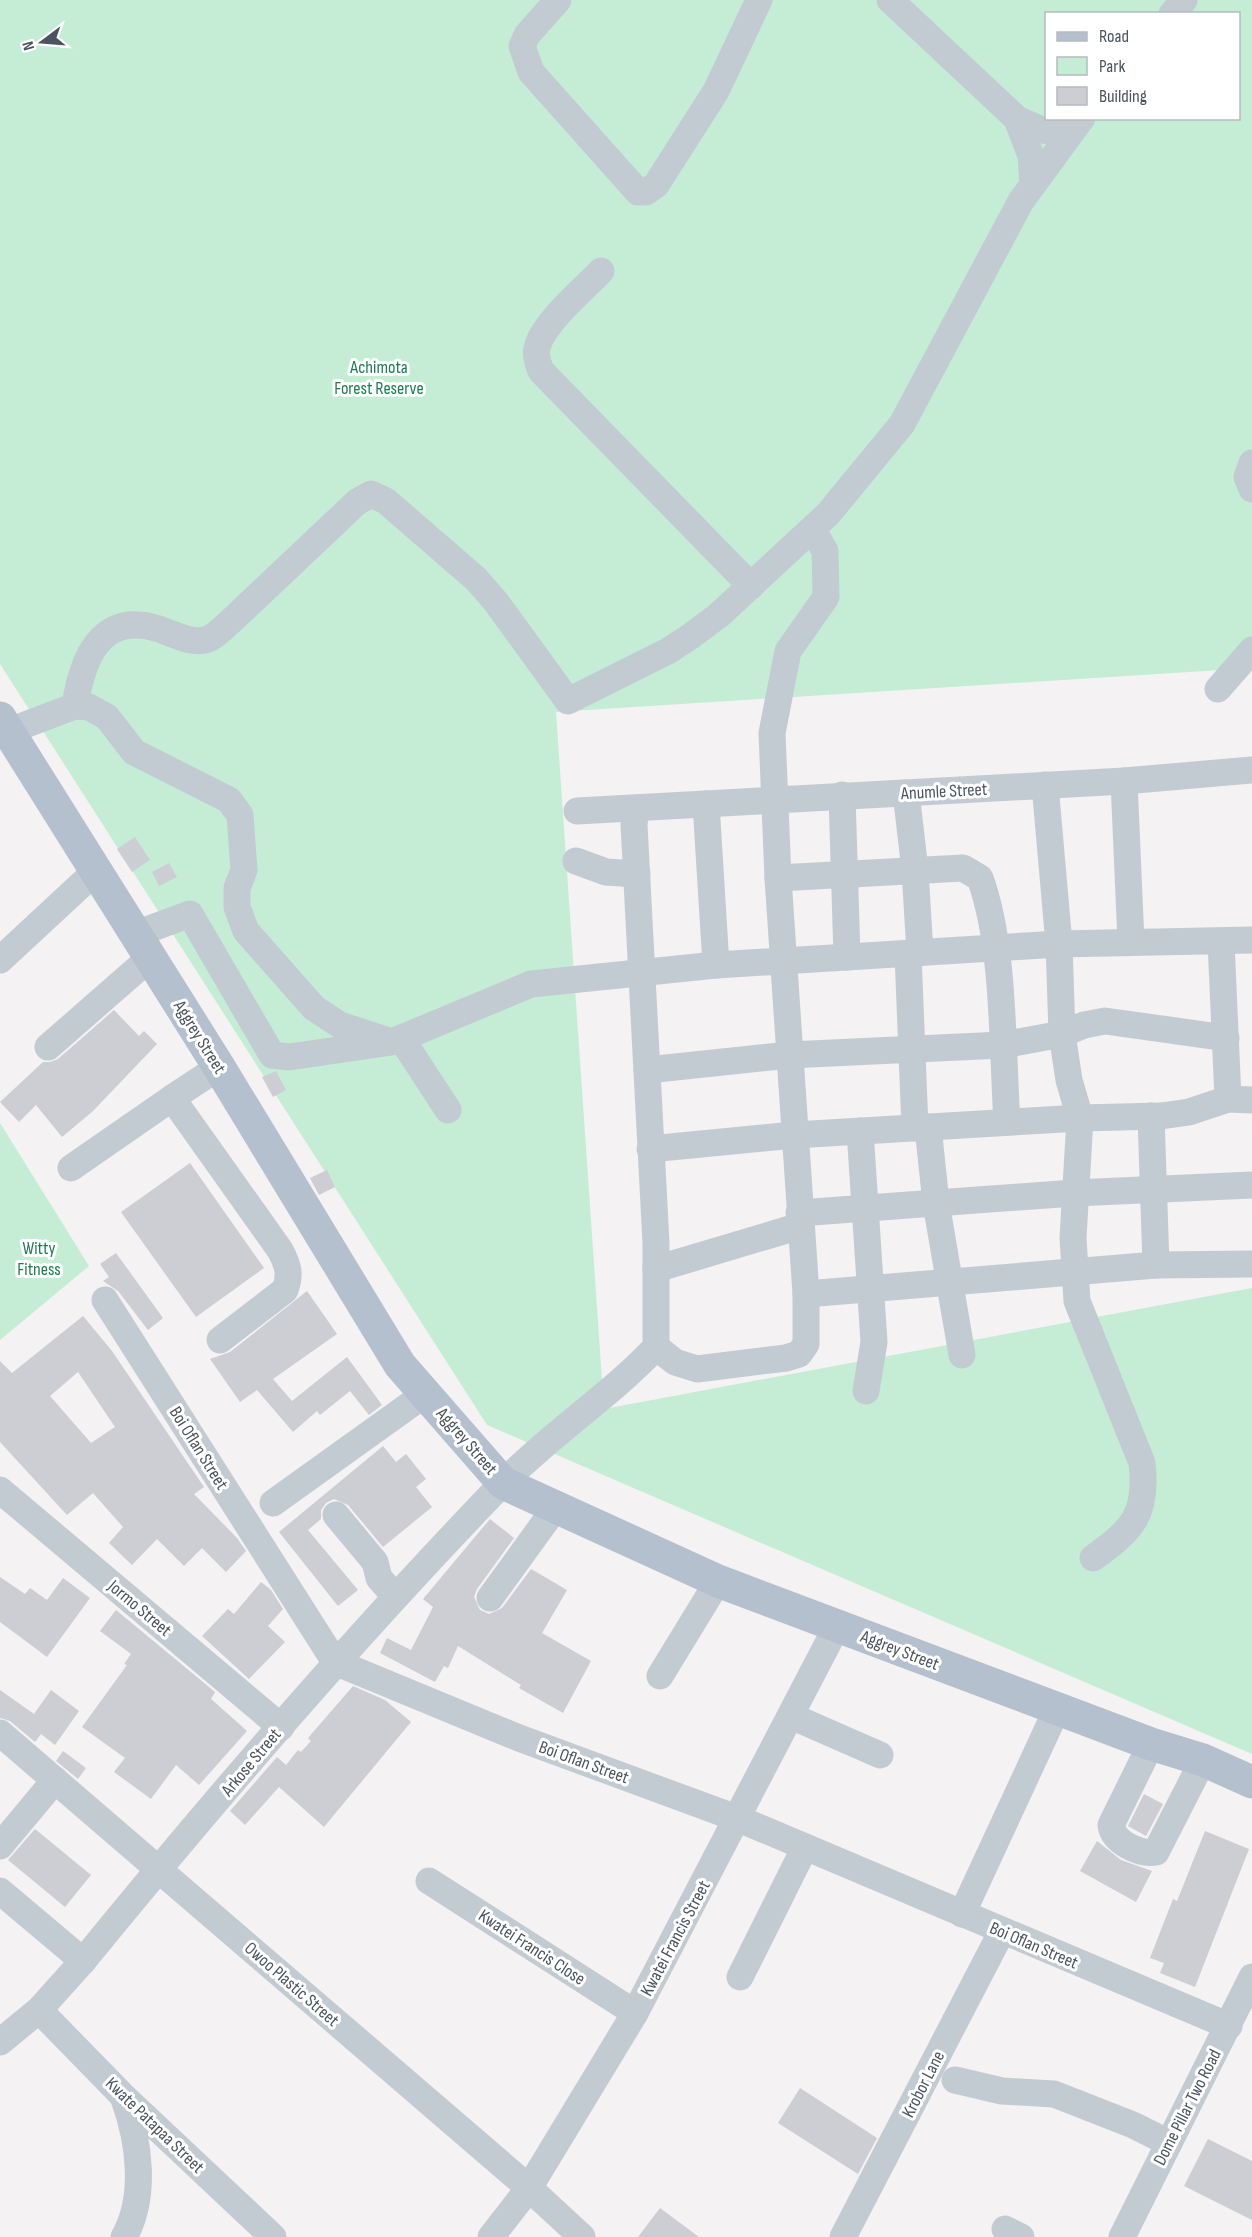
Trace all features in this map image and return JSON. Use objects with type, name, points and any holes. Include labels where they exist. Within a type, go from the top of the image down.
[{"type":"main road","name":"Aggrey Street","points":[[4,724],[219,1067],[400,1365],[503,1483],[718,1581],[1151,1744],[1203,1760],[1252,1782]]},
{"type":"street","points":[[558,0],[526,35],[522,46],[531,72],[638,192],[646,192],[656,185],[716,91],[759,0]]},
{"type":"street","points":[[890,0],[1017,119],[1042,130],[1076,126]]},
{"type":"street","points":[[1174,12],[1184,0]]},
{"type":"street","points":[[1017,119],[1031,156],[1033,184]]},
{"type":"street","points":[[75,706],[83,664],[99,641],[112,632],[138,625],[191,640],[208,639],[230,622],[357,502],[371,494],[386,501],[476,579],[496,602],[568,701],[668,651],[719,615],[813,530],[902,424],[1033,184],[1076,126]]},
{"type":"street","points":[[601,271],[544,332],[537,348],[536,361],[541,371],[751,586]]},
{"type":"street","points":[[1252,464],[1247,477],[1252,489]]},
{"type":"street","points":[[636,808],[633,825],[643,973],[657,1269],[656,1347],[675,1362],[697,1369],[799,1354],[806,1344],[806,1294],[778,878],[772,734],[788,651],[826,597],[825,551],[813,530]]},
{"type":"street","points":[[1218,689],[1252,650]]},
{"type":"street","points":[[4,724],[75,706],[89,707],[107,717],[135,752],[151,762],[194,780],[229,800],[240,815],[244,870],[237,888],[237,907],[246,931],[314,1008],[340,1024],[397,1040],[448,1110]]},
{"type":"street","name":"Anumle Street","points":[[577,811],[775,798],[1124,781],[1252,770]]},
{"type":"street","points":[[1124,781],[1131,942]]},
{"type":"street","points":[[1044,785],[1059,944],[1062,1034],[1069,1080],[1080,1118],[1074,1192],[1077,1301],[1142,1463],[1145,1490],[1136,1518],[1122,1537],[1093,1558]]},
{"type":"street","points":[[906,793],[915,870],[912,1051],[922,1128],[962,1355]]},
{"type":"street","points":[[842,795],[847,957]]},
{"type":"street","points":[[706,804],[716,965]]},
{"type":"street","points":[[576,861],[606,872],[637,874]]},
{"type":"street","points":[[778,878],[963,868],[980,878],[986,896],[996,949],[1007,1122]]},
{"type":"street","points":[[0,960],[97,870]]},
{"type":"street","points":[[48,1047],[144,946],[190,914],[237,907]]},
{"type":"street","points":[[190,914],[272,1055],[289,1056],[397,1040],[531,984],[716,965],[1059,944],[1252,940]]},
{"type":"street","points":[[650,1149],[794,1135],[1151,1116],[1189,1112],[1240,1099],[1226,1038],[1221,942]]},
{"type":"street","points":[[647,1070],[789,1056],[1002,1045],[1062,1034],[1084,1025],[1105,1021],[1226,1038]]},
{"type":"street","points":[[71,1168],[219,1067]]},
{"type":"street","points":[[172,1098],[288,1264],[289,1280],[285,1290],[220,1340]]},
{"type":"street","points":[[1151,1116],[1156,1265]]},
{"type":"street","points":[[860,1131],[874,1342],[866,1392]]},
{"type":"street","points":[[657,1269],[800,1220],[864,1209],[1074,1192],[1252,1185]]},
{"type":"street","points":[[806,1294],[1156,1265],[1252,1264]]},
{"type":"street","name":"Boi Oflan Street","points":[[105,1300],[335,1662],[519,1738],[739,1819],[1229,2026]]},
{"type":"street","name":"Arkose Street","points":[[0,2042],[39,2010],[82,1962],[335,1662],[402,1588],[503,1483],[656,1347]]},
{"type":"street","points":[[273,1503],[425,1394]]},
{"type":"street","name":"Jormo Street","points":[[0,1490],[281,1726]]},
{"type":"street","points":[[490,1598],[556,1507]]},
{"type":"street","points":[[336,1515],[375,1562],[391,1564],[402,1588]]},
{"type":"street","points":[[660,1676],[718,1581]]},
{"type":"street","name":"Kwatei Francis Street","points":[[491,2237],[529,2188],[635,2013],[739,1819],[837,1626]]},
{"type":"street","points":[[962,1914],[1057,1709]]},
{"type":"street","points":[[791,1716],[880,1755]]},
{"type":"street","name":"Owoo Plastic Street","points":[[0,1733],[529,2188],[582,2237]]},
{"type":"street","points":[[1151,1744],[1111,1825],[1112,1833],[1119,1840],[1147,1854],[1156,1852],[1203,1760]]},
{"type":"street","points":[[0,1846],[55,1780]]},
{"type":"street","points":[[740,1977],[805,1847]]},
{"type":"street","name":"Kwatei Francis Close","points":[[429,1881],[635,2013]]},
{"type":"street","points":[[0,1891],[82,1962]]},
{"type":"street","name":"Krobor Lane","points":[[843,2237],[1002,1931]]},
{"type":"street","name":"Dome Pillar Two Road","points":[[1122,2237],[1252,1977]]},
{"type":"street","name":"Kwate Patapaa Street","points":[[39,2010],[122,2095],[273,2237]]},
{"type":"street","points":[[955,2080],[1002,2091],[1054,2094],[1169,2143]]},
{"type":"street","points":[[122,2095],[134,2127],[137,2155],[136,2206],[124,2237]]},
{"type":"green space","name":"Achimota Forest Reserve","points":[[0,0],[1252,0],[1252,668],[556,712],[604,1409],[1252,1288],[1252,1754],[487,1425],[0,664]]},
{"type":"green space","name":"Witty Fitness","points":[[0,1123],[89,1266],[0,1340]]},
{"type":"building","points":[[135,837],[150,860],[132,872],[117,849]]},
{"type":"building","points":[[169,863],[177,877],[159,886],[152,872]]},
{"type":"building","points":[[114,1010],[139,1036],[144,1031],[157,1044],[93,1111],[62,1137],[36,1105],[19,1122],[0,1102],[43,1062],[58,1059]]},
{"type":"building","points":[[276,1071],[286,1090],[273,1097],[262,1077]]},
{"type":"building","points":[[190,1163],[264,1268],[196,1317],[121,1212]]},
{"type":"building","points":[[327,1170],[335,1187],[319,1195],[310,1178]]},
{"type":"building","points":[[116,1253],[163,1318],[148,1330],[118,1291],[103,1281],[109,1277],[100,1264]]},
{"type":"building","points":[[307,1291],[337,1334],[273,1379],[292,1401],[347,1357],[382,1405],[369,1415],[350,1391],[320,1415],[317,1411],[293,1432],[257,1390],[240,1402],[210,1359],[230,1352]]},
{"type":"building","points":[[83,1316],[112,1351],[204,1487],[194,1494],[237,1538],[246,1551],[226,1572],[202,1548],[184,1566],[157,1539],[132,1565],[109,1543],[123,1527],[93,1493],[67,1515],[0,1442],[0,1361],[12,1373]],"holes":[[[78,1372],[115,1427],[91,1443],[50,1396]]]},
{"type":"building","points":[[383,1446],[396,1462],[406,1454],[426,1479],[416,1487],[432,1507],[383,1547],[348,1505],[334,1499],[326,1503],[321,1510],[321,1519],[308,1530],[358,1590],[338,1606],[279,1532]]},
{"type":"building","points":[[490,1519],[514,1538],[477,1589],[474,1597],[480,1610],[489,1614],[502,1608],[531,1569],[567,1590],[542,1633],[591,1661],[563,1713],[519,1688],[521,1685],[458,1646],[448,1668],[444,1666],[435,1682],[380,1653],[387,1638],[411,1650],[433,1607],[423,1599]]},
{"type":"building","points":[[0,1577],[25,1594],[30,1588],[47,1600],[63,1578],[90,1598],[47,1657],[0,1622]]},
{"type":"building","points":[[261,1582],[271,1590],[283,1609],[268,1626],[285,1642],[249,1679],[202,1636],[228,1609],[234,1614]]},
{"type":"building","points":[[116,1610],[215,1692],[211,1699],[247,1731],[199,1785],[176,1765],[151,1799],[114,1772],[125,1758],[82,1727],[127,1665],[124,1664],[131,1654],[100,1631]]},
{"type":"building","points":[[353,1686],[385,1700],[411,1722],[324,1827],[279,1787],[245,1825],[230,1811],[277,1757],[286,1765],[298,1750],[301,1752],[311,1741],[308,1738]]},
{"type":"building","points":[[0,1690],[34,1714],[51,1690],[79,1711],[55,1745],[41,1734],[35,1742],[10,1721],[0,1718]]},
{"type":"building","points":[[63,1751],[86,1768],[78,1779],[56,1761]]},
{"type":"building","points":[[1144,1794],[1163,1804],[1146,1836],[1128,1826]]},
{"type":"building","points":[[35,1829],[91,1875],[65,1907],[8,1860]]},
{"type":"building","points":[[1205,1831],[1249,1849],[1195,1987],[1160,1973],[1164,1963],[1150,1958],[1173,1899],[1177,1901]]},
{"type":"building","points":[[1097,1841],[1121,1860],[1152,1871],[1136,1902],[1080,1871]]},
{"type":"building","points":[[800,2088],[877,2138],[858,2174],[778,2123]]},
{"type":"building","points":[[1208,2139],[1252,2161],[1252,2220],[1184,2186]]},
{"type":"building","points":[[660,2208],[699,2237],[638,2237]]}]
